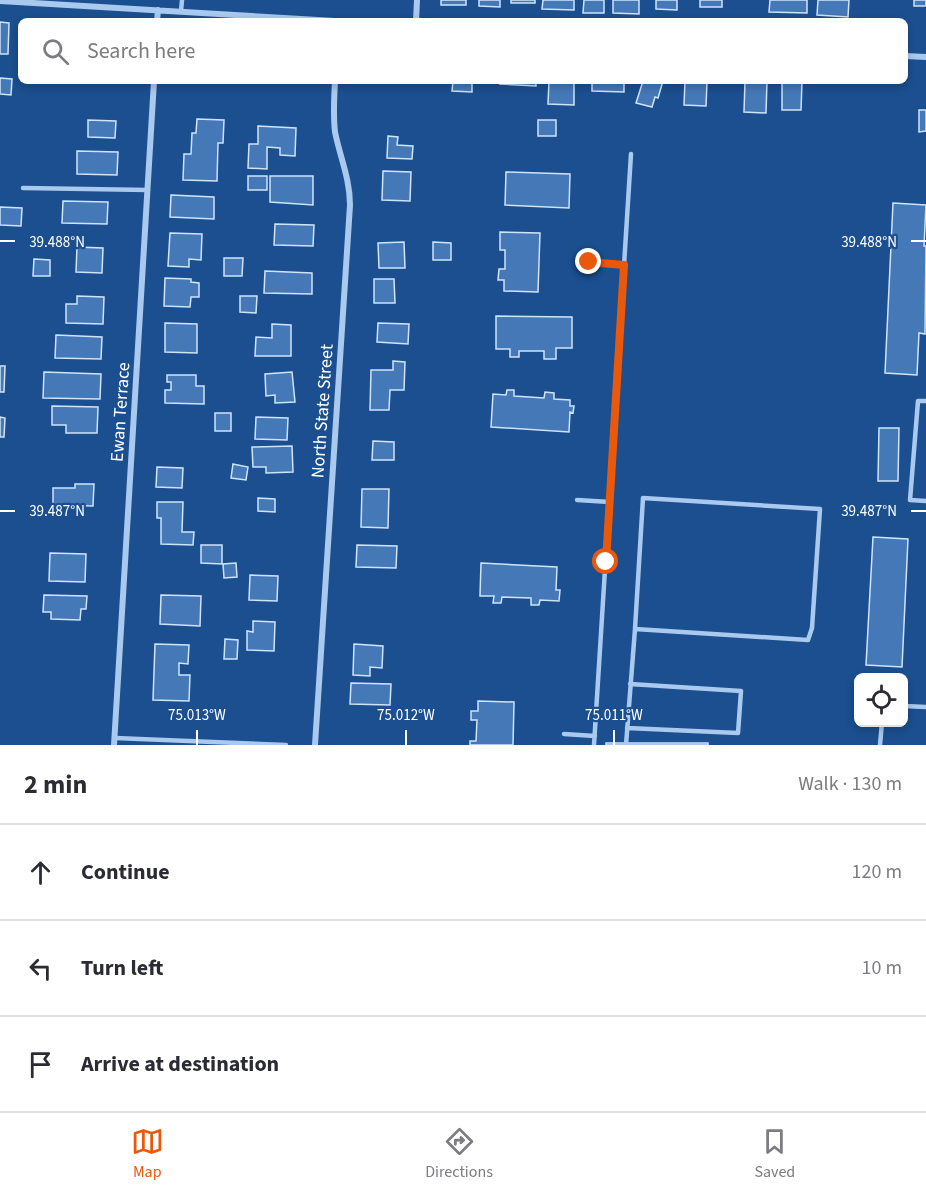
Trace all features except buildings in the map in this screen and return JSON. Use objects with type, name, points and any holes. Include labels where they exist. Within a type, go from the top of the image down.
[{"type":"street","points":[[416,18],[417,0]]},
{"type":"street","points":[[0,1],[289,18]]},
{"type":"street","points":[[157,18],[158,10]]},
{"type":"street","points":[[908,56],[926,57]]},
{"type":"street","name":"Ewan Terrace","points":[[114,742],[154,84]]},
{"type":"street","name":"North State Street","points":[[315,745],[350,205],[348,178],[335,131],[333,109],[335,84]]},
{"type":"lane","points":[[181,11],[182,0]]},
{"type":"lane","points":[[594,745],[631,154]]},
{"type":"lane","points":[[24,188],[148,190]]},
{"type":"lane","points":[[589,262],[624,265]]},
{"type":"lane","points":[[926,401],[918,401],[910,500],[926,501]]},
{"type":"lane","points":[[626,745],[643,498],[820,509],[812,628],[808,640],[635,629]]},
{"type":"lane","points":[[577,500],[610,502]]},
{"type":"lane","points":[[627,728],[738,733],[741,691],[630,684]]},
{"type":"lane","points":[[908,706],[926,707]]},
{"type":"lane","points":[[880,745],[882,727]]},
{"type":"lane","points":[[564,734],[595,736]]},
{"type":"lane","points":[[114,742],[286,745]]},
{"type":"route","points":[[589,262],[624,265],[606,562]]}]
